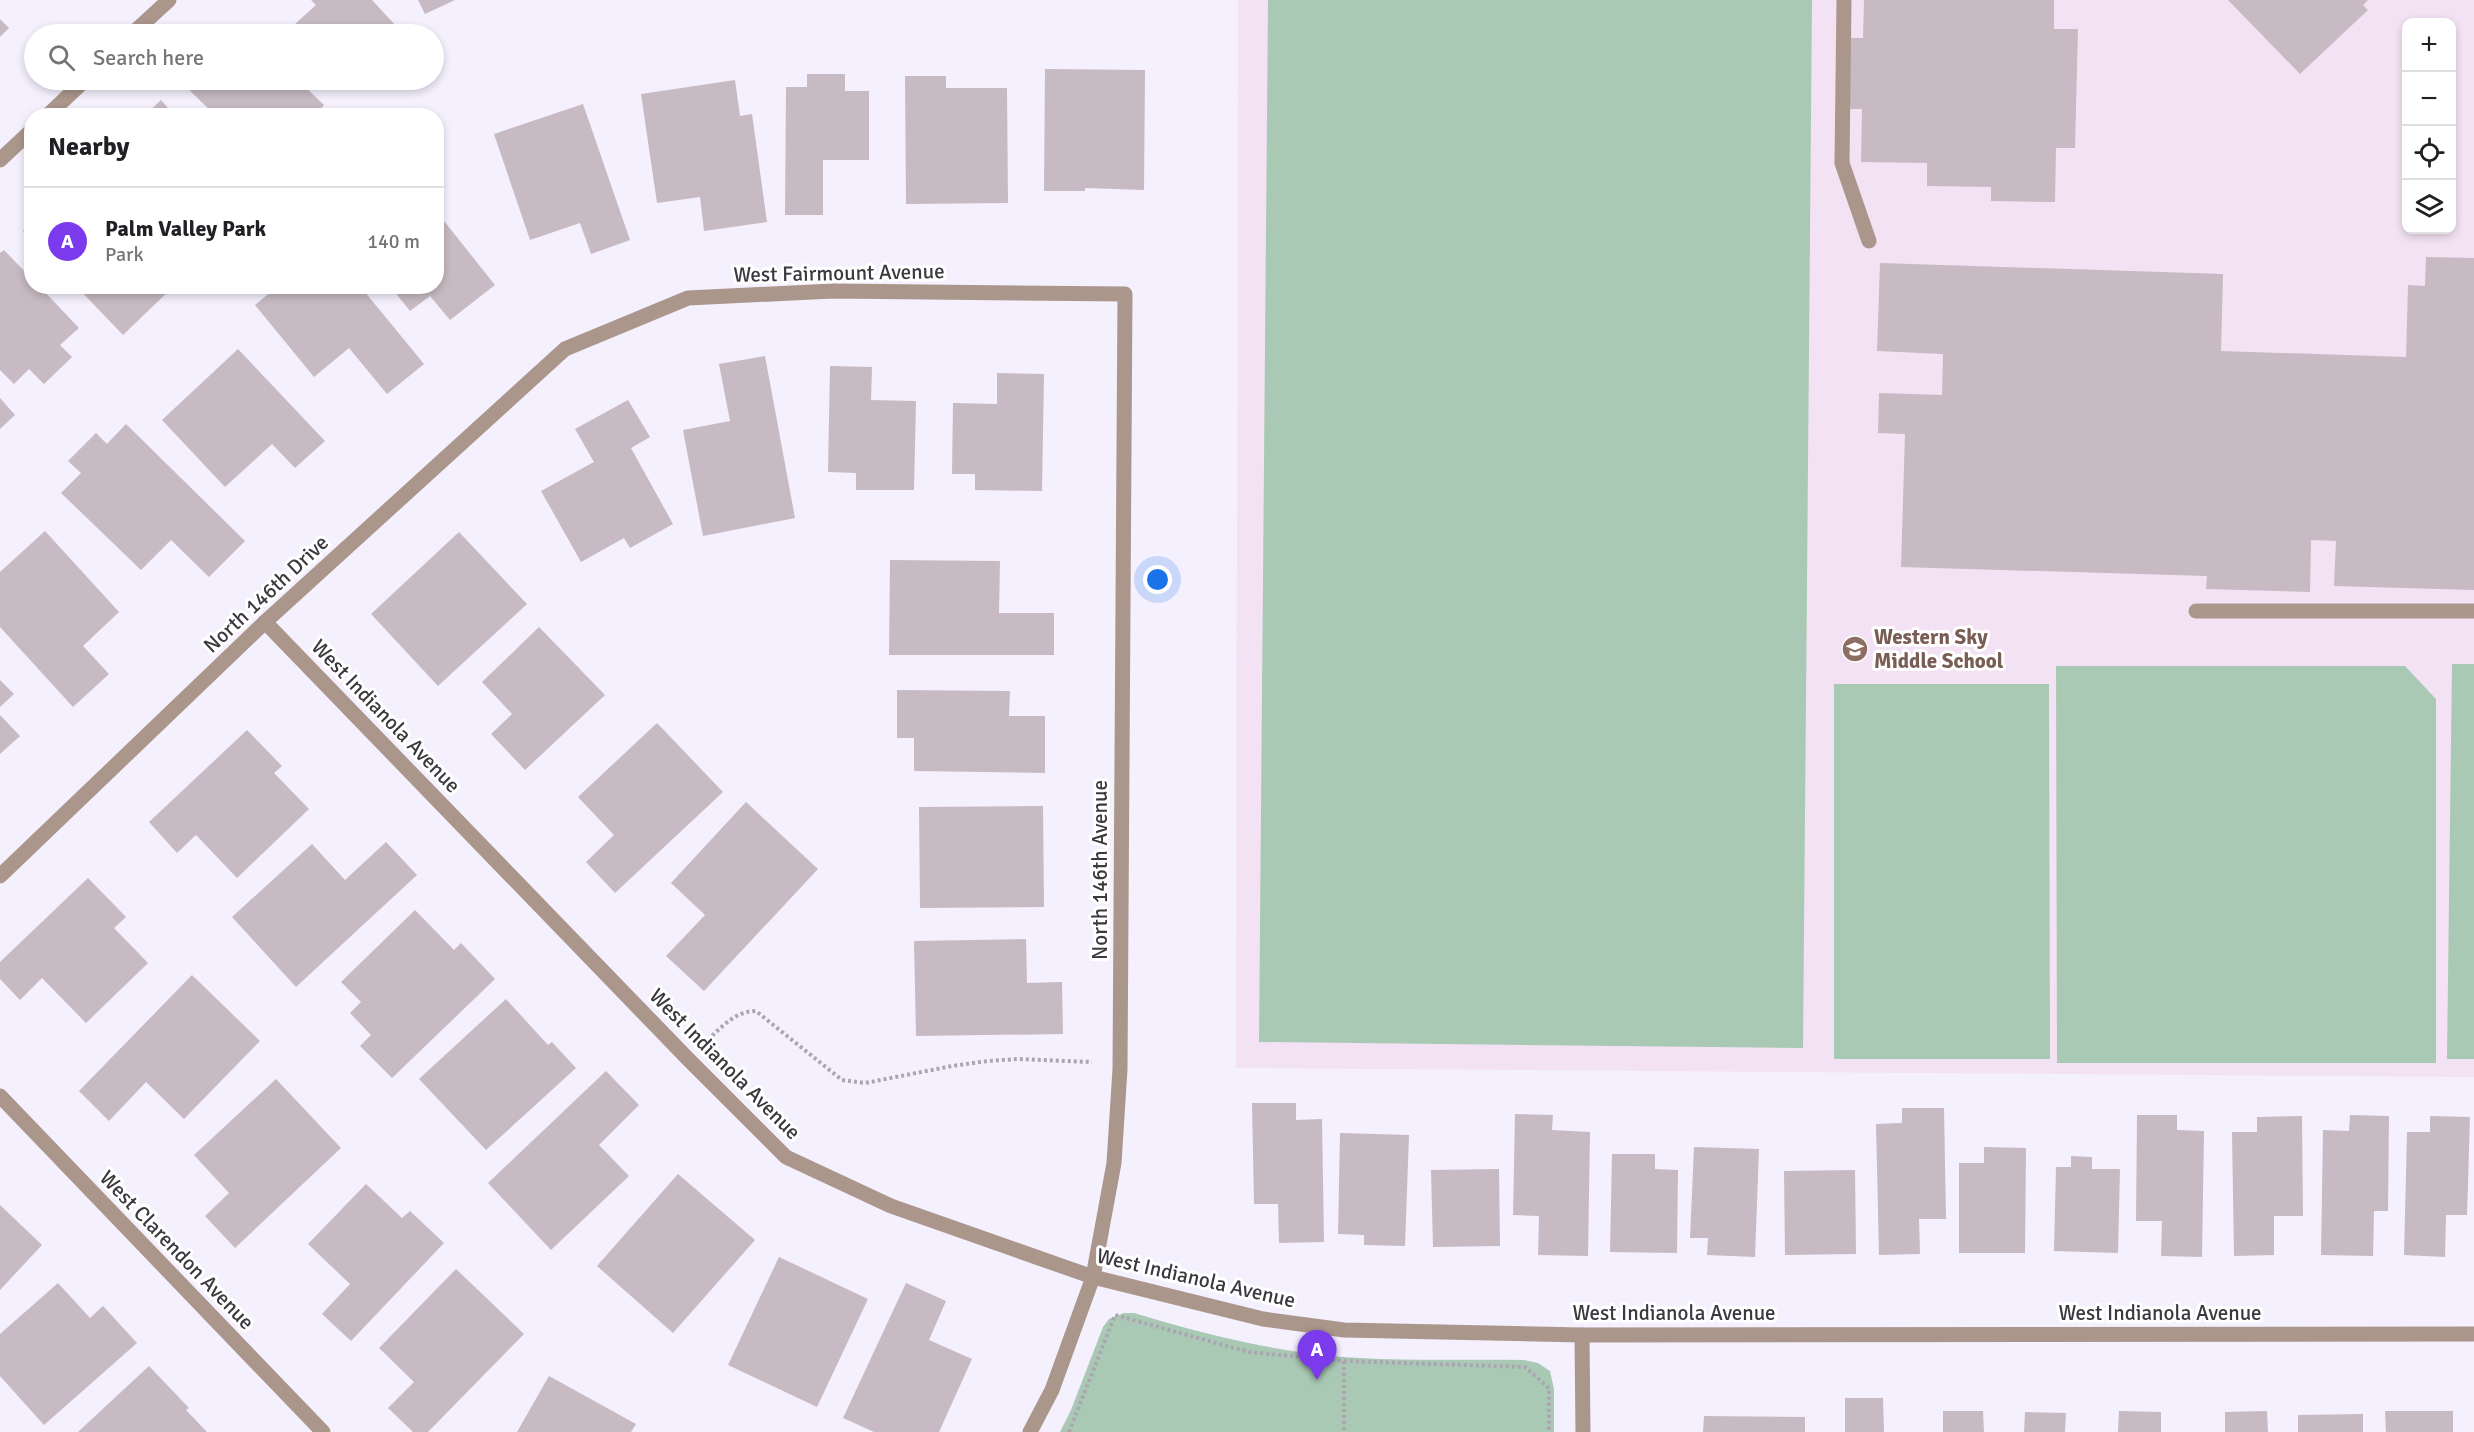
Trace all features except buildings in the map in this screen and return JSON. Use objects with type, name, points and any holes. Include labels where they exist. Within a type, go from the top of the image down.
[{"type":"street","points":[[143,24],[169,0]]},
{"type":"street","points":[[1844,0],[1842,163],[1869,241]]},
{"type":"street","points":[[55,108],[74,90]]},
{"type":"street","points":[[0,160],[24,138]]},
{"type":"street","name":"West Fairmount Avenue","points":[[565,349],[688,298],[833,291],[1125,294]]},
{"type":"street","name":"North 146th Avenue","points":[[1030,1432],[1052,1390],[1093,1277],[1114,1163],[1120,1062],[1125,294]]},
{"type":"street","name":"North 146th Drive","points":[[0,876],[265,622],[565,349]]},
{"type":"street","points":[[2196,611],[2474,611]]},
{"type":"street","name":"West Indianola Avenue","points":[[265,622],[688,1059],[786,1157],[891,1206],[1093,1277],[1263,1319],[1344,1330],[1582,1335],[2474,1334]]},
{"type":"street","name":"West Clarendon Avenue","points":[[0,1096],[323,1432]]},
{"type":"street","points":[[1582,1335],[1583,1432]]},
{"type":"path","points":[[688,1059],[734,1017],[746,1011],[756,1011],[842,1080],[865,1083],[952,1066],[1017,1059],[1120,1062]]},
{"type":"path","points":[[1068,1432],[1115,1315]]},
{"type":"path","points":[[1344,1330],[1344,1432]]},
{"type":"shaded area","name":"Western Sky Middle School","points":[[1238,0],[2474,0],[2474,1077],[1236,1068]]},
{"type":"green space","points":[[1268,0],[1812,0],[1803,1048],[1259,1042]]},
{"type":"green space","points":[[2452,664],[2474,664],[2474,1059],[2447,1059]]},
{"type":"green space","points":[[2056,666],[2405,666],[2436,699],[2436,1063],[2057,1063]]},
{"type":"green space","points":[[1834,684],[2049,684],[2050,1059],[1834,1059]]},
{"type":"green space","points":[[1124,1313],[1134,1313],[1189,1329],[1273,1348],[1330,1356],[1421,1360],[1524,1360],[1538,1363],[1550,1371],[1554,1389],[1554,1432],[1060,1432],[1071,1410],[1103,1327],[1109,1319]]},
{"type":"place","name":"Western Sky Middle School","points":[[1855,649]]},
{"type":"place","name":"Palm Valley Park","points":[[1317,1380]]}]
